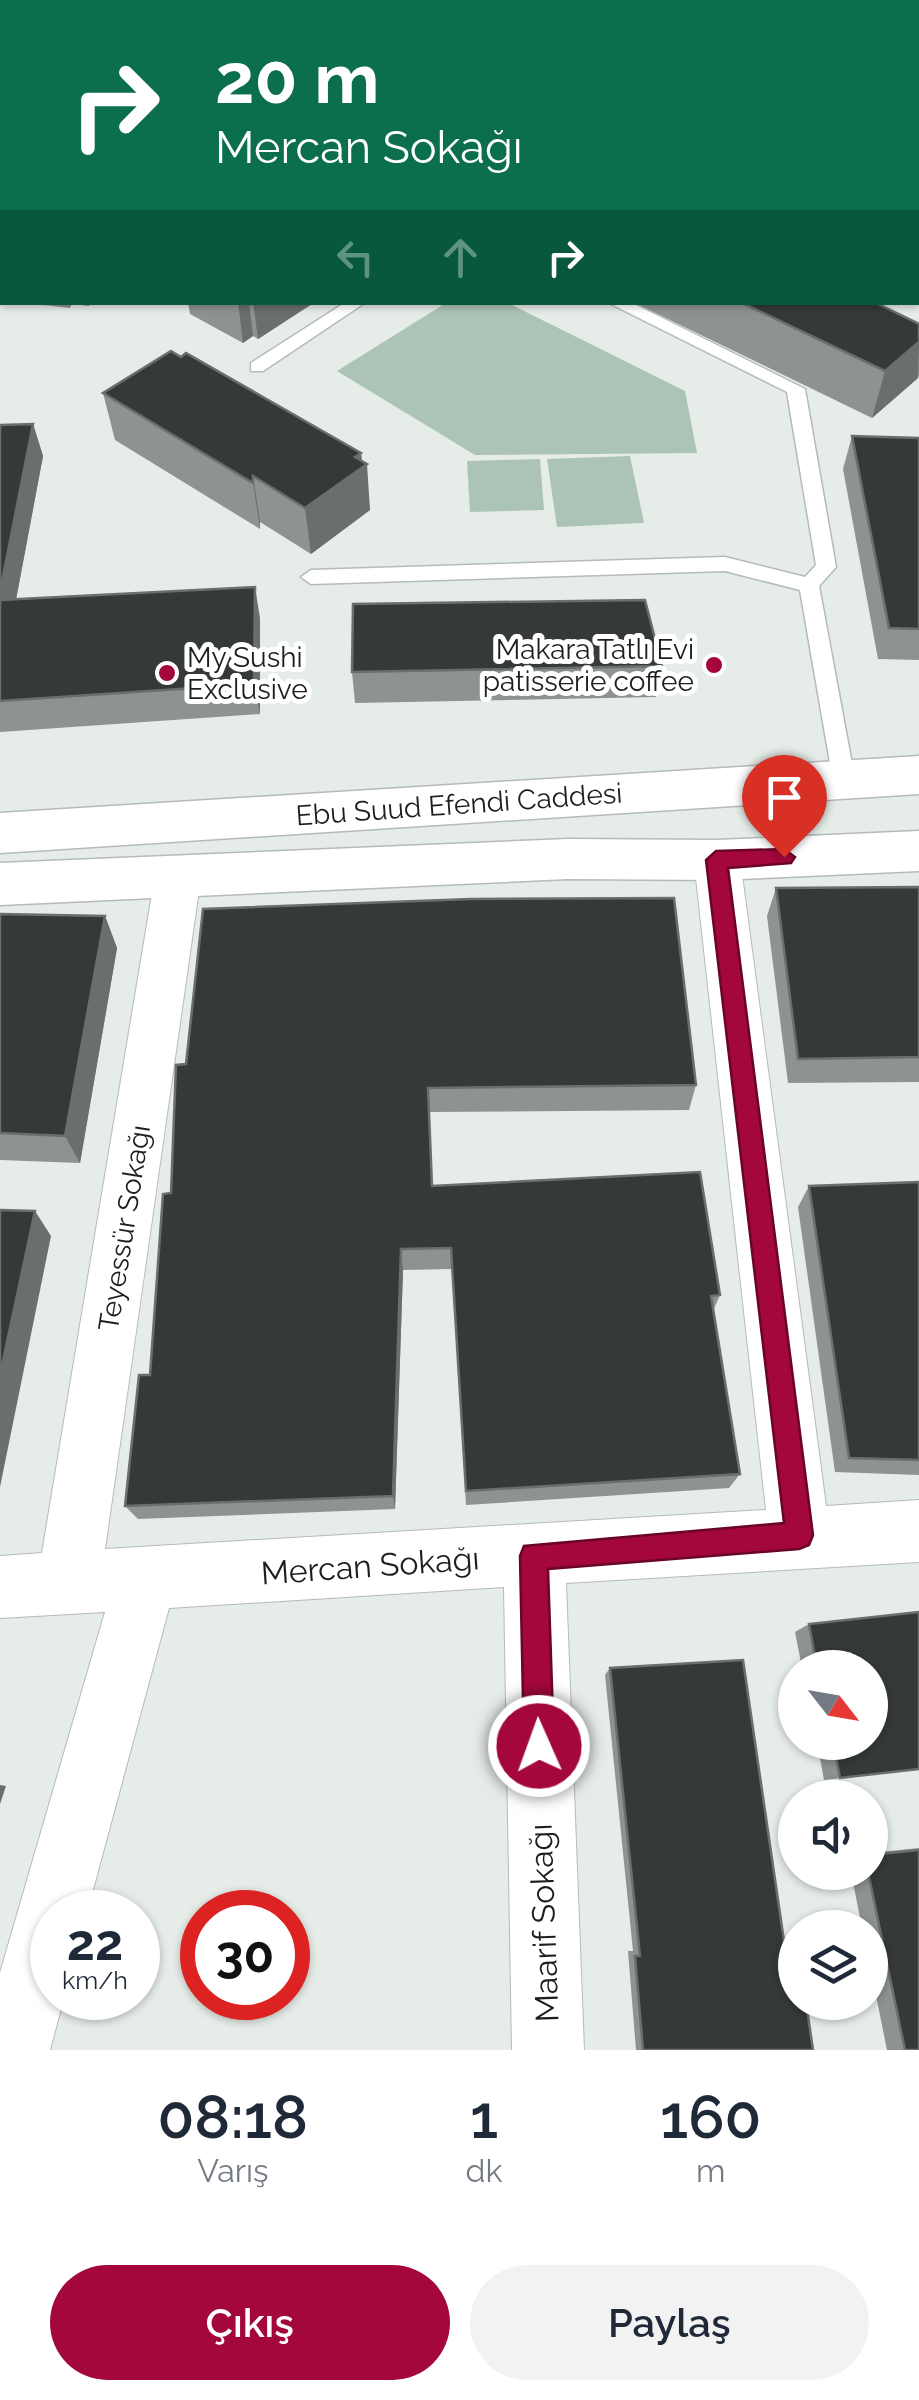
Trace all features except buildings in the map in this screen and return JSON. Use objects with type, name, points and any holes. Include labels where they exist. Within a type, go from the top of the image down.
[{"type":"street","name":"Ebu Suud Efendi Caddesi","points":[[0,833],[919,775]]},
{"type":"street","name":"Ebu Suud Efendi Caddesi","points":[[0,884],[568,858],[716,860],[919,851]]},
{"type":"street","points":[[716,860],[799,1535]]},
{"type":"street","name":"Teyessür Sokağı","points":[[69,1580],[178,876]]},
{"type":"street","name":"Mercan Sokağı","points":[[0,1587],[534,1556],[799,1535],[919,1531]]},
{"type":"street","name":"Maarif Sokağı","points":[[534,1556],[548,2050]]},
{"type":"street","points":[[14,2050],[145,1580]]},
{"type":"lane","points":[[258,368],[353,305]]},
{"type":"lane","points":[[621,305],[796,388],[826,567],[809,586]]},
{"type":"lane","points":[[311,577],[725,564],[809,586]]},
{"type":"lane","points":[[809,586],[844,780]]},
{"type":"green space","points":[[443,305],[512,305],[685,391],[697,453],[475,455],[337,371]]},
{"type":"green space","points":[[630,456],[644,523],[557,527],[547,459]]},
{"type":"green space","points":[[540,459],[544,510],[470,512],[467,461]]},
{"type":"place","name":"Makara Tatlı Evi patisserie coffee","points":[[714,665]]},
{"type":"place","name":"My Sushi Exclusive","points":[[167,673]]},
{"type":"route","points":[[539,1746],[534,1556],[799,1535],[716,860],[784,857]]}]
